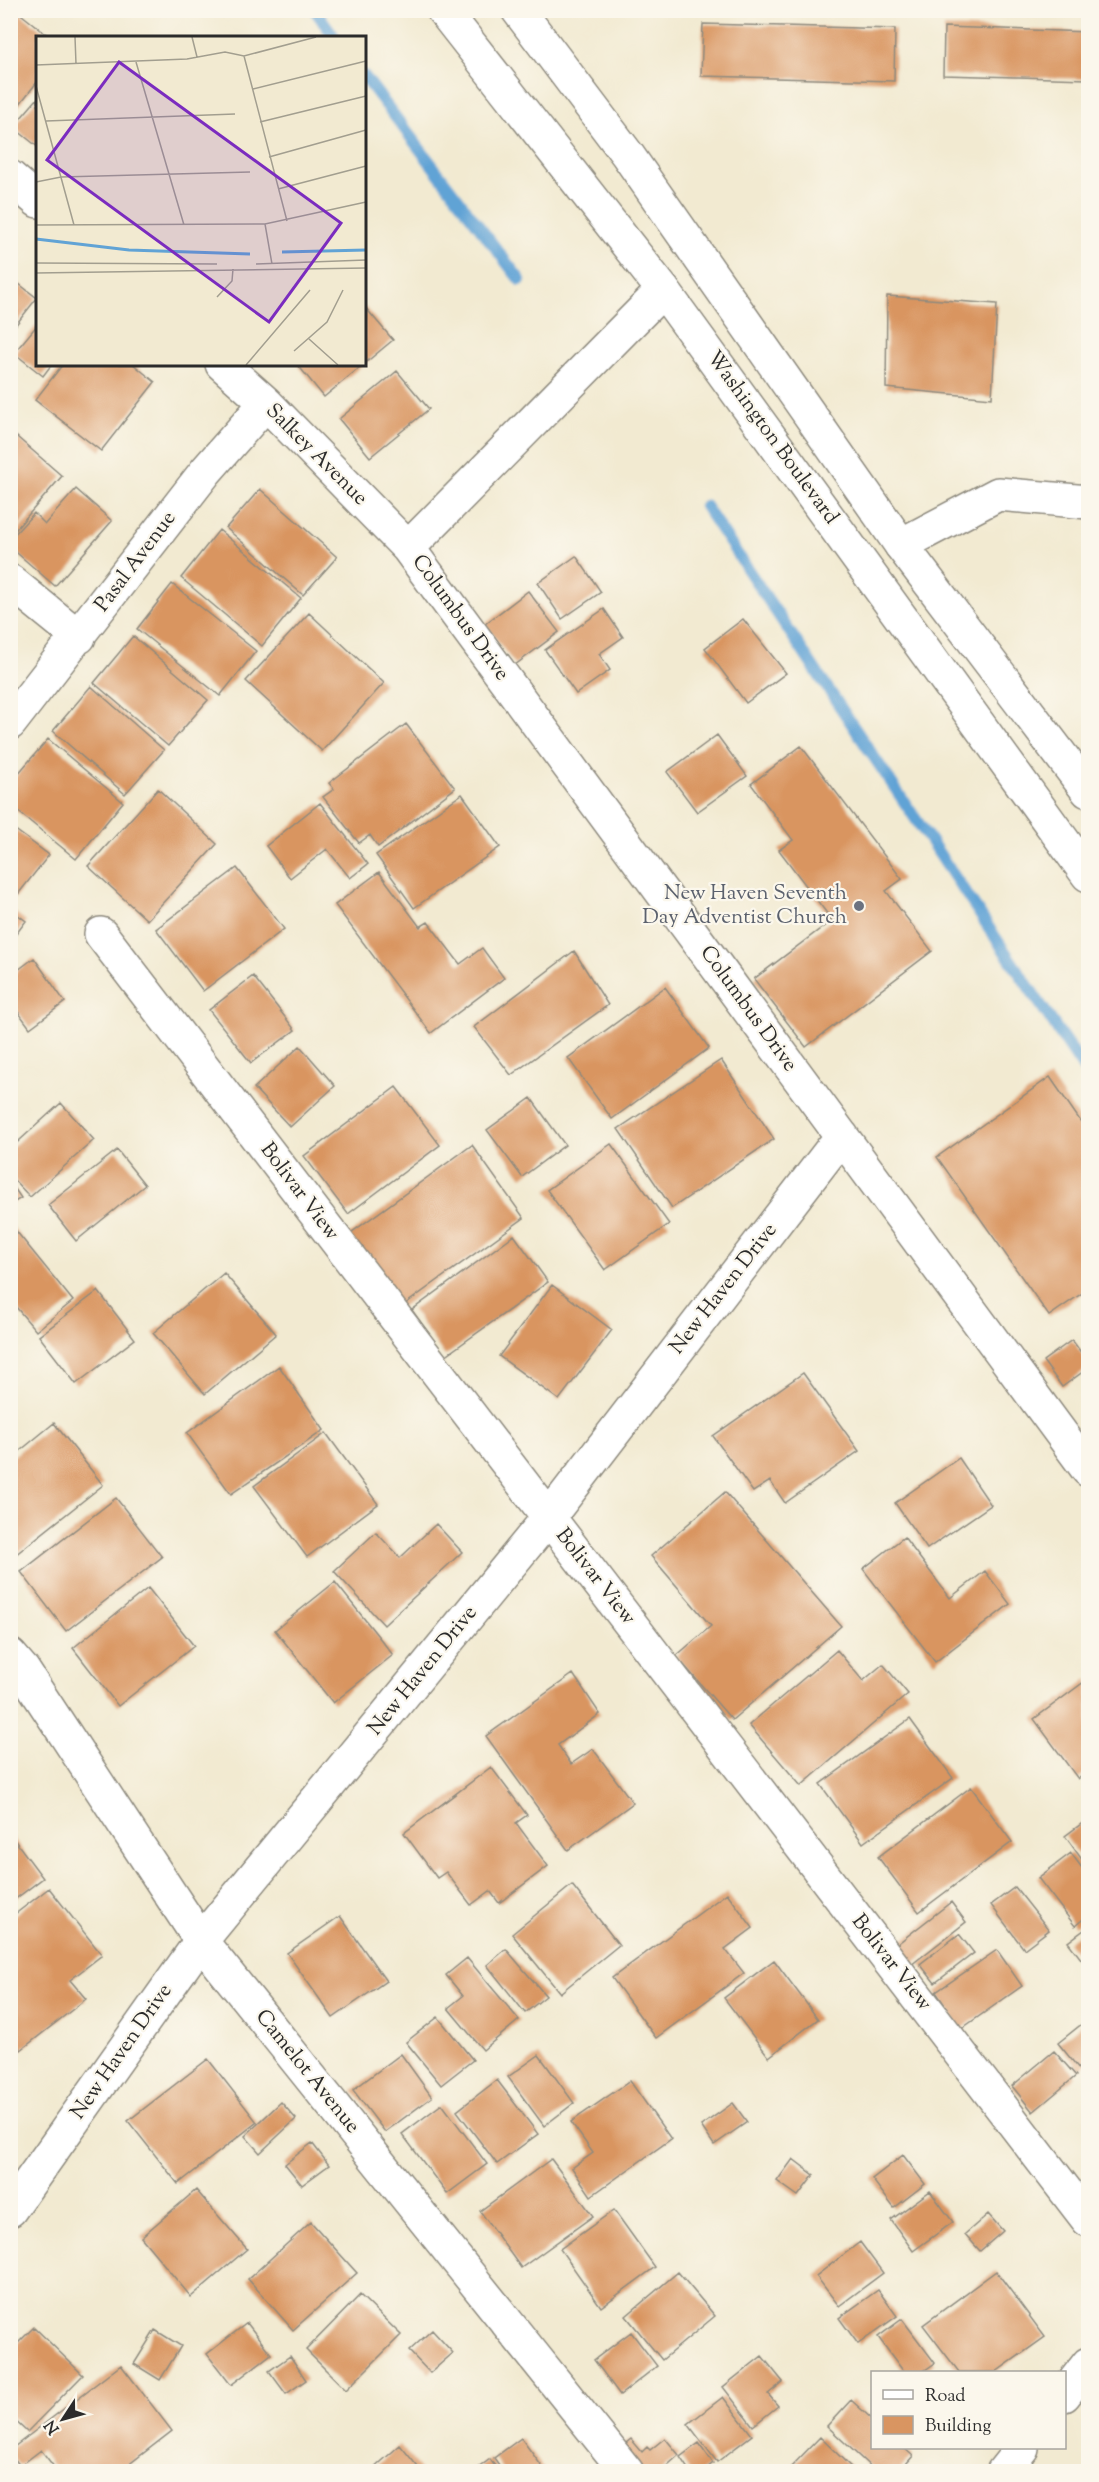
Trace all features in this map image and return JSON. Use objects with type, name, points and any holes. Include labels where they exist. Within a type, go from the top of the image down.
[{"type":"main road","name":"Washington Boulevard","points":[[443,10],[663,290],[1089,875]]},
{"type":"main road","name":"Washington Boulevard","points":[[518,10],[627,154],[901,545],[1089,791]]},
{"type":"main road","points":[[10,177],[36,199]]},
{"type":"main road","points":[[408,548],[663,290]]},
{"type":"main road","name":"Salkey Avenue","points":[[224,366],[266,403],[408,548]]},
{"type":"main road","name":"Pasal Avenue","points":[[10,723],[206,471],[266,403]]},
{"type":"main road","points":[[901,545],[998,494],[1089,502]]},
{"type":"main road","name":"Columbus Drive","points":[[408,548],[1089,1470]]},
{"type":"main road","points":[[10,581],[79,637]]},
{"type":"main road","name":"Bolivar View","points":[[101,934],[1089,2220]]},
{"type":"main road","name":"New Haven Drive","points":[[10,2210],[201,1941],[549,1517],[842,1136]]},
{"type":"main road","name":"Camelot Avenue","points":[[10,1655],[23,1670],[201,1941],[627,2472]]},
{"type":"main road","points":[[1066,2394],[1089,2364]]},
{"type":"main road","points":[[1003,2472],[1021,2449]]},
{"type":"building","points":[[17,11],[48,36],[36,36],[36,84],[10,116],[10,19]]},
{"type":"building","points":[[703,24],[895,29],[894,81],[701,76]]},
{"type":"building","points":[[944,27],[1088,32],[1088,79],[943,75]]},
{"type":"building","points":[[36,100],[36,145],[13,127]]},
{"type":"building","points":[[10,277],[36,299],[10,332]]},
{"type":"building","points":[[887,296],[997,304],[992,398],[886,388]]},
{"type":"building","points":[[366,308],[393,340],[366,362]]},
{"type":"building","points":[[36,326],[36,366],[50,366],[43,376],[14,353]]},
{"type":"building","points":[[61,366],[135,366],[155,382],[101,451],[35,400]]},
{"type":"building","points":[[299,366],[362,366],[324,397]]},
{"type":"building","points":[[397,371],[429,409],[370,457],[339,419]]},
{"type":"building","points":[[10,431],[62,476],[10,536]]},
{"type":"building","points":[[76,489],[112,521],[55,586],[10,547],[10,539],[34,513],[45,524]]},
{"type":"building","points":[[260,489],[337,557],[303,595],[226,528]]},
{"type":"building","points":[[219,530],[301,598],[262,646],[181,578]]},
{"type":"building","points":[[576,556],[601,592],[562,619],[538,583]]},
{"type":"building","points":[[172,584],[256,651],[220,696],[137,629]]},
{"type":"building","points":[[528,591],[559,632],[515,665],[485,624]]},
{"type":"building","points":[[604,609],[623,637],[599,654],[610,670],[576,694],[545,650]]},
{"type":"building","points":[[309,613],[384,683],[322,751],[246,681]]},
{"type":"building","points":[[743,619],[786,673],[746,703],[705,648]]},
{"type":"building","points":[[133,636],[208,700],[168,746],[94,683]]},
{"type":"building","points":[[91,686],[164,750],[125,794],[53,731]]},
{"type":"building","points":[[406,724],[455,788],[378,847],[370,835],[359,843],[323,797],[334,789],[329,783]]},
{"type":"building","points":[[717,735],[747,776],[697,812],[667,772]]},
{"type":"building","points":[[48,739],[123,802],[76,859],[10,805],[10,783]]},
{"type":"building","name":"New Haven Seventh Day Adventist Church","points":[[801,746],[902,879],[886,891],[932,951],[806,1047],[754,979],[832,920],[779,850],[793,840],[751,784]]},
{"type":"building","points":[[158,789],[217,844],[147,920],[88,866]]},
{"type":"building","points":[[462,794],[500,847],[414,908],[376,855]]},
{"type":"building","points":[[320,803],[368,864],[350,878],[327,849],[290,878],[266,846]]},
{"type":"building","points":[[10,826],[49,855],[15,898],[10,895]]},
{"type":"building","points":[[237,868],[284,929],[203,991],[156,929]]},
{"type":"building","points":[[379,872],[420,927],[428,922],[460,964],[482,948],[504,978],[431,1033],[335,905]]},
{"type":"building","points":[[10,909],[26,921],[10,942]]},
{"type":"building","points":[[574,951],[608,1005],[511,1075],[474,1027]]},
{"type":"building","points":[[34,958],[65,1002],[30,1028],[10,1001],[10,976]]},
{"type":"building","points":[[253,976],[295,1030],[251,1063],[209,1010]]},
{"type":"building","points":[[665,987],[709,1048],[612,1119],[568,1058]]},
{"type":"building","points":[[300,1046],[335,1086],[290,1127],[254,1088]]},
{"type":"building","points":[[721,1060],[774,1139],[672,1208],[618,1129]]},
{"type":"building","points":[[1050,1077],[1088,1132],[1088,1289],[1049,1316],[937,1157]]},
{"type":"building","points":[[396,1087],[440,1145],[348,1214],[304,1156]]},
{"type":"building","points":[[531,1098],[565,1145],[522,1177],[487,1130]]},
{"type":"building","points":[[61,1103],[94,1140],[30,1197],[10,1176],[10,1149]]},
{"type":"building","points":[[611,1144],[669,1224],[605,1270],[547,1190]]},
{"type":"building","points":[[472,1145],[524,1218],[397,1310],[344,1238]]},
{"type":"building","points":[[117,1150],[145,1185],[76,1241],[48,1205]]},
{"type":"building","points":[[10,1182],[21,1198],[10,1205]]},
{"type":"building","points":[[12,1226],[73,1301],[36,1331],[10,1300]]},
{"type":"building","points":[[514,1235],[548,1282],[445,1356],[412,1310]]},
{"type":"building","points":[[224,1273],[276,1334],[205,1394],[153,1333]]},
{"type":"building","points":[[552,1285],[612,1330],[559,1400],[499,1356]]},
{"type":"building","points":[[98,1291],[135,1339],[76,1384],[39,1336]]},
{"type":"building","points":[[1072,1340],[1088,1362],[1088,1368],[1062,1387],[1043,1361]]},
{"type":"building","points":[[279,1366],[324,1430],[231,1494],[187,1433]]},
{"type":"building","points":[[803,1373],[859,1451],[785,1503],[770,1481],[753,1492],[713,1436]]},
{"type":"building","points":[[54,1423],[103,1485],[10,1559],[10,1459]]},
{"type":"building","points":[[326,1433],[378,1504],[307,1557],[254,1486]]},
{"type":"building","points":[[959,1458],[991,1505],[927,1549],[895,1503]]},
{"type":"building","points":[[725,1492],[841,1626],[732,1720],[676,1656],[711,1626],[651,1556]]},
{"type":"building","points":[[116,1498],[162,1557],[66,1631],[21,1572]]},
{"type":"building","points":[[436,1524],[462,1552],[384,1625],[334,1571],[376,1532],[400,1558]]},
{"type":"building","points":[[904,1537],[950,1598],[985,1571],[1010,1604],[935,1662],[863,1569]]},
{"type":"building","points":[[335,1582],[393,1655],[333,1703],[275,1630]]},
{"type":"building","points":[[148,1588],[194,1646],[118,1706],[73,1648]]},
{"type":"building","points":[[837,1650],[863,1681],[883,1664],[908,1694],[801,1786],[749,1725]]},
{"type":"building","points":[[573,1674],[600,1714],[558,1745],[571,1764],[593,1749],[633,1803],[568,1850],[486,1736]]},
{"type":"building","points":[[1088,1679],[1088,1771],[1078,1779],[1034,1719]]},
{"type":"building","points":[[910,1719],[953,1778],[863,1843],[820,1784]]},
{"type":"building","points":[[491,1767],[527,1815],[516,1823],[548,1866],[499,1903],[490,1891],[471,1905],[446,1872],[437,1878],[404,1833]]},
{"type":"building","points":[[971,1787],[1012,1842],[919,1912],[878,1857]]},
{"type":"building","points":[[1088,1819],[1088,1868],[1065,1836]]},
{"type":"building","points":[[10,1834],[43,1878],[10,1903]]},
{"type":"building","points":[[1071,1853],[1088,1876],[1088,1915],[1075,1926],[1038,1878]]},
{"type":"building","points":[[572,1885],[619,1945],[560,1993],[512,1934]]},
{"type":"building","points":[[1015,1887],[1049,1930],[1024,1949],[991,1905]]},
{"type":"building","points":[[49,1888],[102,1955],[70,1980],[86,1999],[21,2050],[10,2037],[10,1918]]},
{"type":"building","points":[[727,1893],[753,1928],[725,1949],[744,1973],[656,2038],[612,1978]]},
{"type":"building","points":[[951,1902],[966,1922],[911,1965],[896,1945]]},
{"type":"building","points":[[340,1916],[386,1981],[333,2018],[287,1953]]},
{"type":"building","points":[[1088,1927],[1088,1968],[1068,1942]]},
{"type":"building","points":[[959,1934],[974,1953],[935,1983],[920,1964]]},
{"type":"building","points":[[506,1949],[546,1996],[525,2013],[487,1965]]},
{"type":"building","points":[[997,1950],[1022,1986],[961,2029],[936,1992]]},
{"type":"building","points":[[467,1958],[519,2020],[483,2050],[448,2008],[463,1996],[446,1975]]},
{"type":"building","points":[[774,1960],[818,2019],[769,2057],[724,1998]]},
{"type":"building","points":[[438,2017],[473,2060],[441,2085],[406,2042]]},
{"type":"building","points":[[1088,2019],[1088,2063],[1080,2070],[1058,2043]]},
{"type":"building","points":[[1054,2051],[1076,2076],[1033,2112],[1012,2086]]},
{"type":"building","points":[[401,2054],[432,2097],[385,2132],[353,2090]]},
{"type":"building","points":[[539,2055],[574,2103],[544,2126],[508,2077]]},
{"type":"building","points":[[208,2059],[257,2122],[178,2184],[128,2121]]},
{"type":"building","points":[[497,2080],[538,2134],[497,2164],[457,2111]]},
{"type":"building","points":[[630,2081],[671,2139],[591,2196],[572,2168],[593,2153],[571,2122]]},
{"type":"building","points":[[281,2102],[296,2119],[260,2153],[245,2136]]},
{"type":"building","points":[[733,2103],[747,2122],[714,2145],[701,2126]]},
{"type":"building","points":[[442,2104],[487,2164],[447,2194],[402,2134]]},
{"type":"building","points":[[312,2143],[329,2165],[302,2185],[285,2164]]},
{"type":"building","points":[[903,2155],[925,2184],[894,2208],[872,2179]]},
{"type":"building","points":[[551,2159],[593,2216],[521,2268],[480,2211]]},
{"type":"building","points":[[793,2159],[814,2175],[798,2196],[777,2181]]},
{"type":"building","points":[[196,2190],[247,2249],[191,2297],[141,2237]]},
{"type":"building","points":[[930,2191],[953,2222],[913,2251],[891,2220]]},
{"type":"building","points":[[614,2210],[655,2267],[601,2307],[560,2249]]},
{"type":"building","points":[[988,2214],[1003,2231],[980,2251],[965,2234]]},
{"type":"building","points":[[311,2222],[357,2273],[293,2330],[248,2279]]},
{"type":"building","points":[[860,2242],[883,2273],[839,2306],[816,2276]]},
{"type":"building","points":[[996,2271],[1045,2337],[997,2371],[958,2371],[923,2325]]},
{"type":"building","points":[[678,2272],[715,2316],[662,2360],[626,2316]]},
{"type":"building","points":[[878,2290],[897,2316],[858,2344],[839,2318]]},
{"type":"building","points":[[360,2295],[401,2335],[346,2390],[306,2350]]},
{"type":"building","points":[[902,2319],[935,2363],[923,2371],[903,2371],[878,2337]]},
{"type":"building","points":[[247,2323],[271,2354],[231,2385],[207,2354]]},
{"type":"building","points":[[34,2327],[83,2375],[27,2432],[10,2416],[10,2351]]},
{"type":"building","points":[[155,2330],[181,2346],[160,2380],[134,2364]]},
{"type":"building","points":[[432,2330],[453,2353],[430,2373],[409,2351]]},
{"type":"building","points":[[631,2332],[657,2366],[620,2395],[594,2360]]},
{"type":"building","points":[[290,2356],[306,2380],[286,2394],[269,2371]]},
{"type":"building","points":[[762,2356],[783,2382],[768,2394],[778,2406],[753,2426],[723,2387]]},
{"type":"building","points":[[121,2365],[172,2431],[119,2472],[58,2472],[41,2450],[20,2466],[10,2450]]},
{"type":"building","points":[[723,2397],[752,2435],[717,2462],[688,2424]]},
{"type":"building","points":[[851,2400],[871,2418],[871,2449],[905,2449],[913,2456],[899,2472],[876,2472],[827,2426]]},
{"type":"building","points":[[820,2437],[856,2472],[788,2470]]},
{"type":"building","points":[[521,2438],[546,2472],[504,2472],[494,2458]]},
{"type":"building","points":[[665,2438],[679,2455],[660,2472],[642,2472],[621,2447],[631,2439],[642,2452],[647,2447],[650,2450]]},
{"type":"building","points":[[699,2443],[713,2463],[702,2472],[690,2472],[680,2457]]},
{"type":"building","points":[[400,2445],[422,2472],[370,2472],[382,2461]]},
{"type":"building","points":[[490,2459],[499,2472],[473,2472]]},
{"type":"waterway","points":[[315,10],[334,36]]},
{"type":"waterway","points":[[366,79],[520,280]]},
{"type":"waterway","points":[[705,506],[1088,1075]]},
{"type":"place","name":"New Haven Seventh Day Adventist Church","points":[[859,906]]}]
